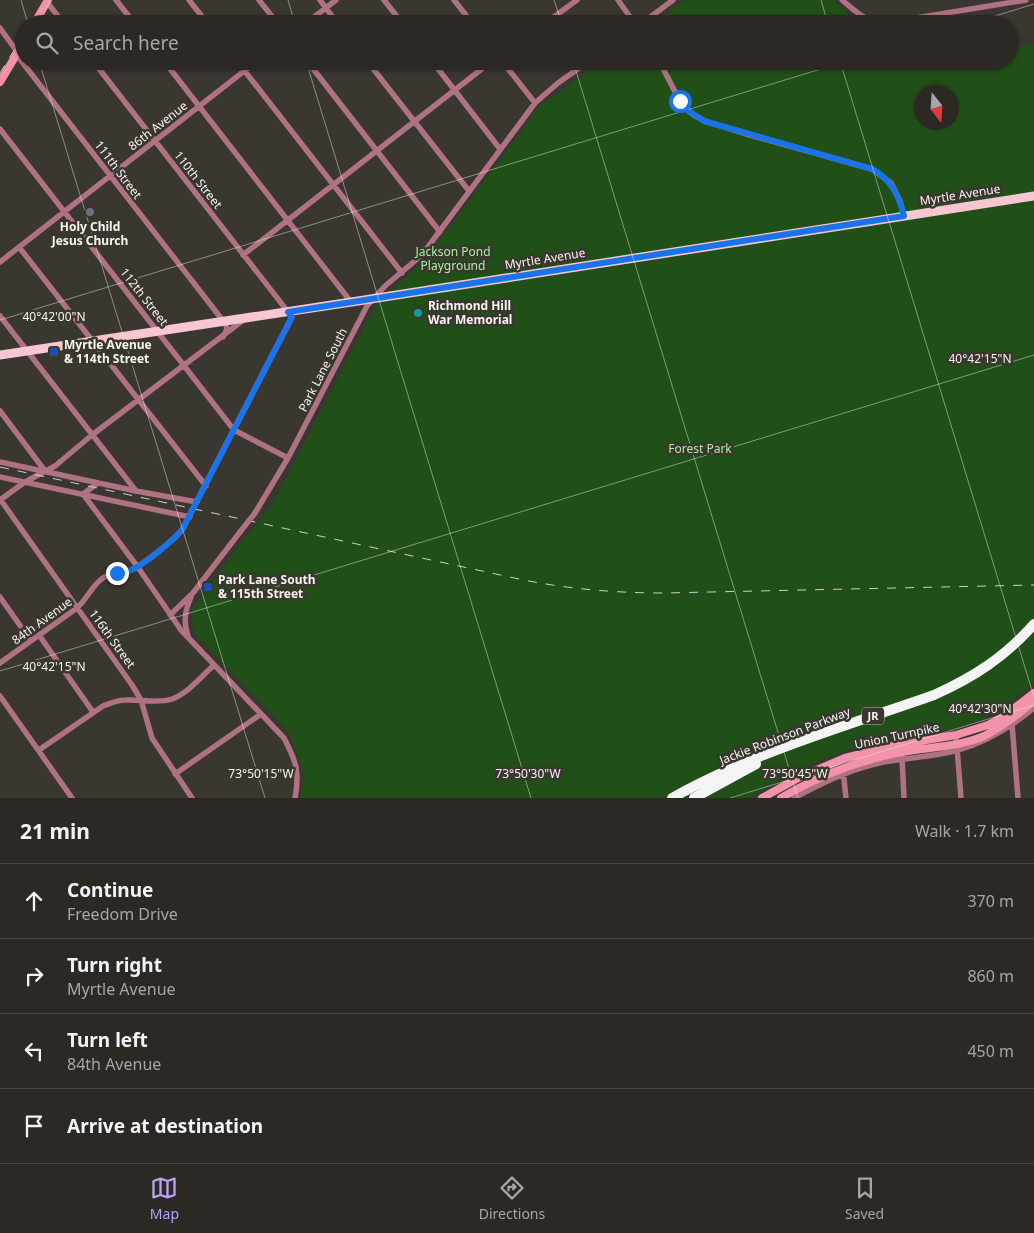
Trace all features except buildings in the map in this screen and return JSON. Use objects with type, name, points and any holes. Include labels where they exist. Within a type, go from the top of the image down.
[{"type":"highway","name":"Jackie Robinson Parkway","points":[[672,798],[701,782],[762,755],[955,685],[989,666],[1008,651],[1034,624]]},
{"type":"highway","name":"Jackie Robinson Parkway","points":[[685,798],[756,764],[810,742],[939,699],[963,688],[997,667],[1034,633]]},
{"type":"highway","points":[[694,798],[756,764]]},
{"type":"main road","points":[[39,15],[48,1]]},
{"type":"main road","points":[[0,82],[15,58]]},
{"type":"main road","name":"Myrtle Avenue","points":[[0,355],[1034,196]]},
{"type":"main road","name":"Union Turnpike","points":[[762,798],[800,776],[842,760],[897,745],[956,735],[988,725],[1003,717],[1034,693]]},
{"type":"main road","name":"Union Turnpike","points":[[781,798],[791,796],[872,759],[956,747],[1011,723],[1034,702]]},
{"type":"street","points":[[116,0],[128,15]]},
{"type":"street","points":[[189,0],[201,15]]},
{"type":"street","points":[[259,0],[271,15]]},
{"type":"street","points":[[320,0],[331,15]]},
{"type":"street","points":[[317,15],[336,0]]},
{"type":"street","points":[[384,0],[396,15]]},
{"type":"street","points":[[454,0],[466,15]]},
{"type":"street","points":[[556,15],[577,0]]},
{"type":"street","points":[[618,0],[629,15]]},
{"type":"street","points":[[653,15],[673,0]]},
{"type":"street","points":[[842,0],[860,15]]},
{"type":"street","points":[[934,15],[1026,0]]},
{"type":"street","points":[[48,1],[58,15]]},
{"type":"street","name":"111th Street","points":[[0,28],[15,49]]},
{"type":"street","name":"111th Street","points":[[28,70],[224,322]]},
{"type":"street","name":"110th Street","points":[[100,70],[288,312]]},
{"type":"street","points":[[171,70],[351,302]]},
{"type":"street","points":[[314,70],[440,232]]},
{"type":"street","points":[[374,70],[469,191]]},
{"type":"street","points":[[439,70],[500,149]]},
{"type":"street","points":[[243,255],[480,70]]},
{"type":"street","points":[[509,70],[535,103]]},
{"type":"street","name":"Park Lane South","points":[[170,614],[193,593],[255,513],[288,458],[367,306],[422,255],[535,103],[577,70]]},
{"type":"street","points":[[664,70],[686,109],[704,121],[872,169],[891,183],[900,201],[904,216]]},
{"type":"street","points":[[244,71],[402,274]]},
{"type":"street","name":"86th Avenue","points":[[0,262],[244,71]]},
{"type":"street","name":"112th Street","points":[[0,129],[234,430],[288,458]]},
{"type":"street","points":[[19,247],[206,486]]},
{"type":"street","name":"84th Avenue","points":[[0,663],[77,608],[86,599],[96,583],[105,576],[129,571],[172,541],[182,530],[292,317],[288,312]]},
{"type":"street","points":[[0,316],[136,491]]},
{"type":"street","points":[[0,499],[25,482],[55,466],[246,318]]},
{"type":"street","points":[[223,337],[227,327],[224,322]]},
{"type":"street","points":[[0,410],[45,471]]},
{"type":"street","points":[[0,462],[197,502]]},
{"type":"street","points":[[0,477],[190,516]]},
{"type":"street","points":[[83,494],[98,483]]},
{"type":"street","points":[[83,494],[189,638],[284,738],[295,759],[298,782],[295,798]]},
{"type":"street","name":"116th Street","points":[[0,499],[132,685],[141,700],[152,738],[192,798]]},
{"type":"street","name":"Park Lane South","points":[[189,638],[184,624],[185,613],[193,593]]},
{"type":"street","points":[[0,597],[31,641]]},
{"type":"street","points":[[39,635],[93,712]]},
{"type":"street","points":[[39,750],[93,712],[113,702],[126,700],[163,701],[171,699],[187,689],[214,665]]},
{"type":"street","points":[[0,696],[72,798]]},
{"type":"street","name":"Union Turnpike","points":[[1011,723],[1034,708]]},
{"type":"street","points":[[175,774],[261,714]]},
{"type":"street","points":[[1011,723],[1018,798]]},
{"type":"street","points":[[956,735],[961,798]]},
{"type":"street","points":[[902,756],[904,798]]},
{"type":"street","points":[[842,760],[846,798]]},
{"type":"green space","points":[[685,0],[833,0],[849,15],[664,15]]},
{"type":"green space","name":"Forest Park","points":[[1034,44],[1034,684],[999,709],[976,722],[946,730],[894,737],[856,747],[802,769],[750,798],[301,798],[304,776],[290,734],[193,632],[192,609],[248,533],[273,503],[376,305],[428,256],[540,106],[589,70],[1019,70],[1019,46]]},
{"type":"railway","points":[[42,15],[51,0]]},
{"type":"railway","points":[[0,73],[15,49]]},
{"type":"railway","points":[[0,467],[519,579],[573,588],[664,593],[1034,585]]},
{"type":"place","name":"Holy Child Jesus Church","points":[[90,212]]},
{"type":"place","name":"Richmond Hill War Memorial","points":[[418,313]]},
{"type":"place","name":"Myrtle Avenue & 114th Street","points":[[54,352]]},
{"type":"place","name":"Park Lane South & 115th Street","points":[[208,587]]},
{"type":"route","points":[[117,573],[129,571],[137,566],[172,541],[182,530],[292,317],[288,312],[904,216],[900,201],[891,183],[872,169],[704,121],[686,109],[680,101]]},
{"type":"park label","name":"Jackson Pond Playground","points":[[453,259]]}]
